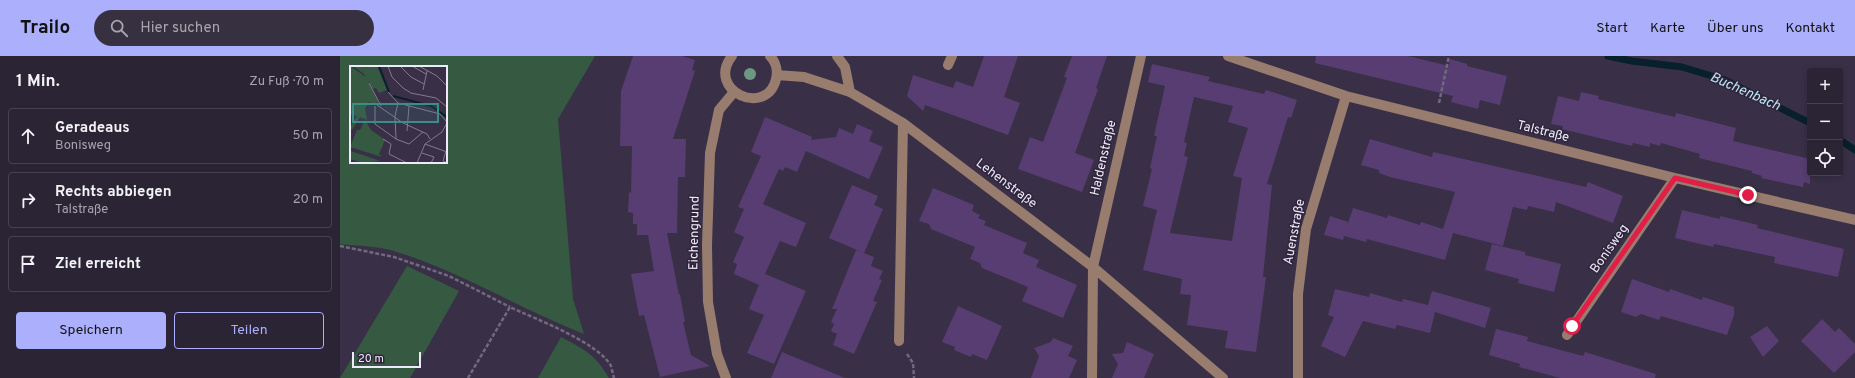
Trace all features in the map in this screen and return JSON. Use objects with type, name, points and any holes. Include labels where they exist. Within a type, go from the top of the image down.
[{"type":"street","points":[[732,56],[725,69],[725,78],[728,86],[734,92],[749,99],[764,95],[775,83],[777,75],[776,66],[770,56]]},
{"type":"street","points":[[837,56],[845,68],[850,92]]},
{"type":"street","name":"Haldenstraße","points":[[1093,267],[1141,56]]},
{"type":"street","name":"Talstraße","points":[[1228,56],[1346,96],[1675,178],[1855,220]]},
{"type":"street","name":"Lehenstraße","points":[[777,75],[804,77],[850,92],[903,123],[1093,267],[1223,378]]},
{"type":"street","name":"Eichengrund","points":[[726,378],[717,354],[708,302],[710,153],[718,110],[734,92]]},
{"type":"street","name":"Auenstraße","points":[[1298,378],[1298,294],[1306,229],[1346,96]]},
{"type":"street","points":[[899,341],[903,123]]},
{"type":"street","name":"Bonisweg","points":[[1567,335],[1675,178]]},
{"type":"street","points":[[1092,378],[1093,267]]},
{"type":"path","points":[[1434,119],[1449,56]]},
{"type":"path","points":[[340,246],[394,257],[449,276],[564,332],[597,351],[611,366],[614,378]]},
{"type":"path","points":[[468,378],[510,307]]},
{"type":"path","points":[[913,363],[914,378]]},
{"type":"green space","points":[[340,56],[595,56],[558,119],[573,299],[584,334],[443,269],[388,249],[340,244]]},
{"type":"green space","points":[[407,266],[459,291],[410,378],[340,378]]},
{"type":"green space","points":[[561,337],[589,353],[599,363],[609,378],[538,378]]},
{"type":"building","points":[[633,56],[682,56],[695,60],[692,70],[695,71],[673,139],[686,139],[685,177],[678,177],[677,233],[667,233],[679,295],[680,294],[685,322],[683,322],[691,355],[710,366],[660,377],[644,315],[639,316],[631,274],[654,271],[648,235],[637,235],[637,224],[633,224],[633,213],[628,212],[629,192],[631,193],[632,146],[620,146],[621,91]]},
{"type":"building","points":[[984,56],[1018,56],[1004,97],[1020,103],[1008,135],[925,105],[923,111],[907,96],[913,75],[953,88],[956,81],[973,87]]},
{"type":"building","points":[[1072,56],[1107,56],[1096,88],[1098,89],[1075,153],[1094,160],[1082,192],[1018,169],[1030,137],[1043,142],[1067,78],[1064,77]]},
{"type":"building","points":[[1316,56],[1408,56],[1449,66],[1450,59],[1467,64],[1467,66],[1507,76],[1500,105],[1480,100],[1478,109],[1451,102],[1453,96],[1315,63]]},
{"type":"building","points":[[1152,64],[1210,77],[1208,81],[1264,94],[1266,90],[1297,100],[1291,118],[1288,117],[1267,184],[1272,185],[1263,277],[1266,277],[1256,352],[1225,348],[1228,331],[1187,325],[1191,295],[1180,294],[1182,279],[1143,270],[1157,210],[1143,206],[1152,169],[1150,168],[1157,136],[1154,136],[1165,86],[1148,82]],"holes":[[[1194,97],[1233,106],[1228,122],[1248,128],[1233,176],[1242,178],[1232,241],[1170,233],[1188,157],[1184,156],[1187,143],[1184,142]]]},
{"type":"building","points":[[1581,92],[1599,96],[1598,99],[1675,117],[1676,113],[1736,128],[1733,141],[1807,158],[1807,176],[1810,176],[1810,184],[1804,182],[1803,187],[1761,178],[1762,176],[1752,173],[1752,171],[1699,158],[1700,154],[1661,143],[1660,146],[1650,143],[1650,147],[1633,143],[1632,146],[1562,129],[1563,126],[1551,124],[1558,96],[1579,101]]},
{"type":"building","points":[[765,117],[812,137],[811,140],[836,137],[839,128],[853,134],[857,124],[873,131],[869,141],[883,147],[869,179],[806,151],[797,172],[785,167],[783,171],[779,169],[763,204],[806,223],[796,247],[780,241],[765,274],[806,291],[774,364],[747,353],[764,315],[749,309],[759,285],[734,274],[737,264],[733,262],[744,237],[734,232],[744,209],[738,207],[761,156],[751,152]]},
{"type":"building","points":[[1370,139],[1432,157],[1433,152],[1586,187],[1588,182],[1623,196],[1613,223],[1556,202],[1554,212],[1528,206],[1527,210],[1513,207],[1503,246],[1453,233],[1445,260],[1367,239],[1366,242],[1344,236],[1343,240],[1324,235],[1330,216],[1348,222],[1346,229],[1353,208],[1387,218],[1388,215],[1420,225],[1421,222],[1443,229],[1455,192],[1390,177],[1379,173],[1379,170],[1361,165]]},
{"type":"building","points":[[852,185],[878,196],[874,205],[883,209],[864,253],[829,238]]},
{"type":"building","points":[[933,188],[974,205],[972,211],[980,215],[978,218],[986,221],[984,225],[1027,243],[1023,253],[1039,260],[1036,267],[1077,285],[1063,318],[1022,301],[1028,287],[982,268],[980,263],[970,259],[975,247],[931,229],[929,224],[919,221]]},
{"type":"building","points":[[1682,210],[1720,219],[1720,216],[1758,225],[1757,228],[1844,249],[1838,277],[1774,263],[1775,257],[1714,244],[1713,247],[1675,238]]},
{"type":"building","points":[[1492,244],[1525,252],[1525,255],[1561,264],[1554,292],[1518,283],[1519,279],[1485,270]]},
{"type":"building","points":[[856,250],[874,257],[871,266],[883,271],[879,279],[882,280],[873,301],[877,302],[854,354],[833,345],[837,334],[831,331],[834,324],[831,322],[837,309],[832,309]]},
{"type":"building","points":[[1632,279],[1669,292],[1670,289],[1702,300],[1703,297],[1734,307],[1734,315],[1727,335],[1661,316],[1659,320],[1641,314],[1636,317],[1621,312]]},
{"type":"building","points":[[1335,289],[1369,297],[1370,293],[1402,302],[1403,299],[1428,305],[1432,291],[1491,308],[1485,328],[1435,312],[1430,333],[1397,325],[1395,329],[1363,321],[1345,357],[1321,346],[1334,317],[1328,315]]},
{"type":"building","points":[[958,306],[1002,326],[987,360],[972,354],[971,357],[954,350],[955,347],[942,342]]},
{"type":"building","points":[[1822,319],[1835,332],[1839,328],[1855,344],[1855,352],[1834,373],[1801,341]]},
{"type":"building","points":[[1767,326],[1779,341],[1763,357],[1750,337]]},
{"type":"building","points":[[1496,329],[1528,337],[1527,341],[1583,356],[1585,352],[1656,374],[1655,378],[1560,378],[1519,367],[1520,364],[1489,355]]},
{"type":"building","points":[[1053,338],[1073,346],[1068,356],[1077,360],[1069,378],[1031,378],[1039,356],[1034,348],[1051,342]]},
{"type":"building","points":[[1127,342],[1154,354],[1144,378],[1112,378],[1118,364],[1112,354],[1123,353]]},
{"type":"building","points":[[782,352],[845,378],[771,378]]},
{"type":"waterway","name":"Buchenbach","points":[[1608,56],[1632,61],[1682,67],[1725,80],[1807,121]]},
{"type":"waterway","name":"Buchenbach","points":[[1843,142],[1855,150]]},
{"type":"route","points":[[1572,326],[1675,178],[1748,195]]}]
